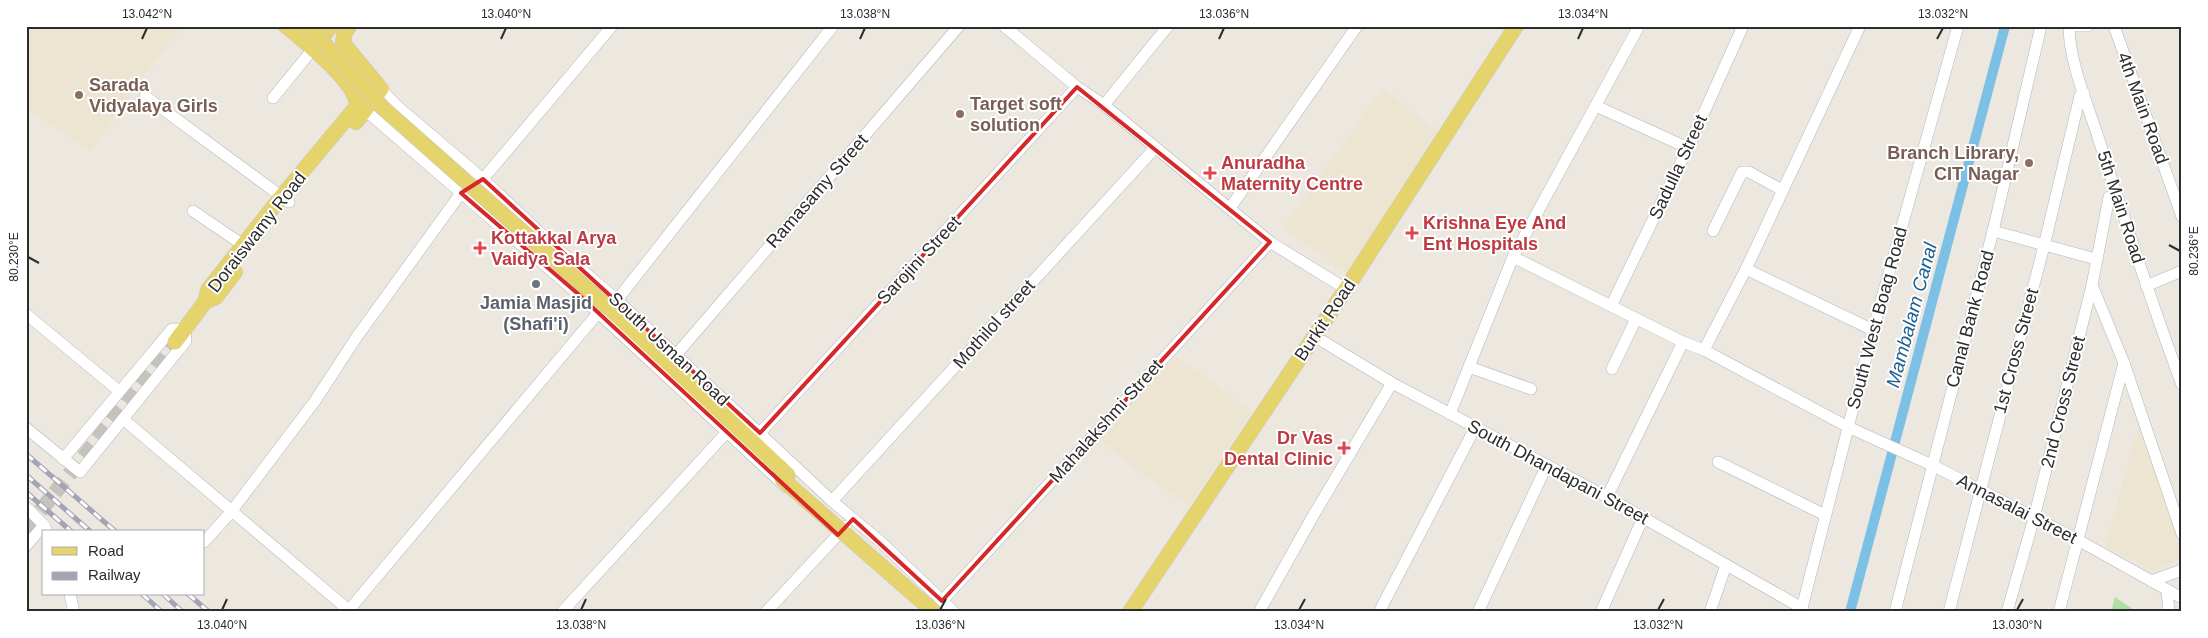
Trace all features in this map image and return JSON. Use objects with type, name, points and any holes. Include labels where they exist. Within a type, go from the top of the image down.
[{"type":"main road","name":"Doraiswamy Road","points":[[205,302],[216,297],[285,199],[356,110],[358,103],[332,66],[286,26]]},
{"type":"main road","points":[[308,26],[383,108],[609,307],[780,468],[783,480],[939,608]]},
{"type":"main road","points":[[313,49],[330,26]]},
{"type":"main road","points":[[350,26],[344,35],[343,43],[381,89]]},
{"type":"main road","name":"Burkit Road","points":[[1130,612],[1346,289],[1516,26]]},
{"type":"main road","name":"Doraiswamy Road","points":[[205,302],[208,290],[243,245],[362,114],[381,89]]},
{"type":"main road","points":[[594,295],[609,299],[734,415],[741,416]]},
{"type":"main road","points":[[174,342],[205,302]]},
{"type":"main road","name":"South Usman Road","points":[[780,468],[939,608]]},
{"type":"street","points":[[205,541],[230,512],[315,402],[356,338],[461,193],[483,179],[612,26]]},
{"type":"street","points":[[123,419],[230,512],[350,611],[609,307],[833,26]]},
{"type":"street","name":"Ramasamy Street","points":[[675,356],[959,26]]},
{"type":"street","points":[[1104,105],[1168,26]]},
{"type":"street","points":[[1230,208],[1357,26]]},
{"type":"street","points":[[1450,414],[1513,257],[1639,26]]},
{"type":"street","name":"Sadulla Street","points":[[1611,306],[1688,148],[1743,26]]},
{"type":"street","points":[[1704,350],[1746,269],[1860,26]]},
{"type":"street","name":"South West Boag Road","points":[[1801,610],[1873,330],[1958,26]]},
{"type":"street","name":"Canal Bank Road","points":[[1896,612],[1993,231],[2041,26]]},
{"type":"street","name":"5th Main Road","points":[[2069,26],[2069,42],[2084,93],[2146,286],[2182,385]]},
{"type":"street","points":[[2077,26],[2088,26]]},
{"type":"street","name":"4th Main Road","points":[[2114,26],[2182,217]]},
{"type":"street","points":[[1007,27],[1077,87],[1104,105],[1270,242],[1346,289]]},
{"type":"street","points":[[273,98],[313,49]]},
{"type":"street","name":"Sarojini Street","points":[[760,433],[1077,87]]},
{"type":"street","name":"South Usman Road","points":[[381,89],[397,106],[483,179],[552,244],[727,432],[838,535],[927,612]]},
{"type":"street","name":"1st Cross Street","points":[[1949,612],[2044,246],[2080,96],[2084,93]]},
{"type":"street","points":[[145,96],[285,199]]},
{"type":"street","points":[[1596,106],[1688,148]]},
{"type":"street","name":"South Usman Road","points":[[362,114],[371,114],[461,193],[675,356],[832,501],[882,543],[939,608],[954,612]]},
{"type":"street","name":"Mothilol street","points":[[832,501],[1155,148]]},
{"type":"street","points":[[1713,231],[1742,172],[1749,172],[1782,190]]},
{"type":"street","name":"2nd Cross Street","points":[[2007,612],[2034,518],[2092,285],[2109,197],[2117,195]]},
{"type":"street","points":[[193,211],[243,245]]},
{"type":"street","points":[[1993,231],[2096,259]]},
{"type":"street","name":"Mahalakshmi Street","points":[[939,608],[1270,242]]},
{"type":"street","name":"Annasalai Street","points":[[1513,257],[1683,342],[1704,350],[1848,427],[1932,465],[2078,540],[2182,598]]},
{"type":"street","points":[[1746,269],[1873,330]]},
{"type":"street","points":[[2146,286],[2182,271]]},
{"type":"street","points":[[2092,285],[2124,363],[2182,534]]},
{"type":"street","points":[[26,314],[119,391]]},
{"type":"street","points":[[1612,369],[1636,319]]},
{"type":"street","points":[[26,428],[63,459],[80,472],[186,341],[185,329],[172,329],[63,459]]},
{"type":"street","name":"South Dhandapani Street","points":[[1314,336],[1392,383],[1607,497],[1801,610]]},
{"type":"street","points":[[1607,497],[1683,342]]},
{"type":"street","points":[[2059,612],[2124,363]]},
{"type":"street","points":[[1469,367],[1531,389]]},
{"type":"street","points":[[1259,612],[1313,516],[1392,383]]},
{"type":"street","points":[[1379,612],[1474,428]]},
{"type":"street","points":[[562,612],[727,432]]},
{"type":"street","points":[[1718,462],[1825,515]]},
{"type":"street","points":[[1478,612],[1547,465]]},
{"type":"street","points":[[26,506],[46,528]]},
{"type":"street","points":[[1600,612],[1643,518]]},
{"type":"street","points":[[766,612],[853,519]]},
{"type":"street","points":[[26,546],[42,532]]},
{"type":"street","points":[[1710,612],[1726,565]]},
{"type":"street","points":[[2151,581],[2182,570]]},
{"type":"street","points":[[2168,590],[2169,612]]},
{"type":"street","points":[[70,596],[74,612]]},
{"type":"highlighted area","points":[[1077,87],[1270,242],[942,601],[853,519],[838,535],[577,293],[461,193],[483,179],[760,433]]},
{"type":"shaded area","name":"Sarada Vidyalaya Girls","points":[[26,26],[183,26],[140,81],[91,152],[26,108]]},
{"type":"shaded area","points":[[1383,88],[1438,132],[1348,274],[1283,228]]},
{"type":"shaded area","points":[[1175,356],[1253,411],[1189,506],[1141,473],[1098,438]]},
{"type":"shaded area","points":[[2142,413],[2182,536],[2182,557],[2154,571],[2105,546]]},
{"type":"green space","points":[[2115,597],[2137,612],[2111,612]]},
{"type":"waterway","name":"Mambalam Canal","points":[[1850,612],[2005,26]]},
{"type":"tunnel","points":[[26,529],[175,342]]},
{"type":"railway","points":[[26,454],[114,530]]},
{"type":"railway","points":[[26,475],[89,530]]},
{"type":"railway","points":[[26,492],[70,530]]},
{"type":"railway","points":[[144,596],[162,612]]},
{"type":"railway","points":[[165,596],[183,612]]},
{"type":"railway","points":[[190,596],[209,612]]},
{"type":"place","name":"Sarada Vidyalaya Girls","points":[[79,95]]},
{"type":"place","name":"Target soft solution","points":[[960,114]]},
{"type":"place","name":"Branch Library, CIT Nagar","points":[[2029,163]]},
{"type":"place","name":"Anuradha Maternity Centre","points":[[1210,173]]},
{"type":"place","name":"Krishna Eye And Ent Hospitals","points":[[1412,233]]},
{"type":"place","name":"Kottakkal Arya Vaidya Sala","points":[[480,248]]},
{"type":"place","name":"Jamia Masjid (Shafi'i)","points":[[536,284]]},
{"type":"place","name":"Dr Vas Dental Clinic","points":[[1344,448]]}]
